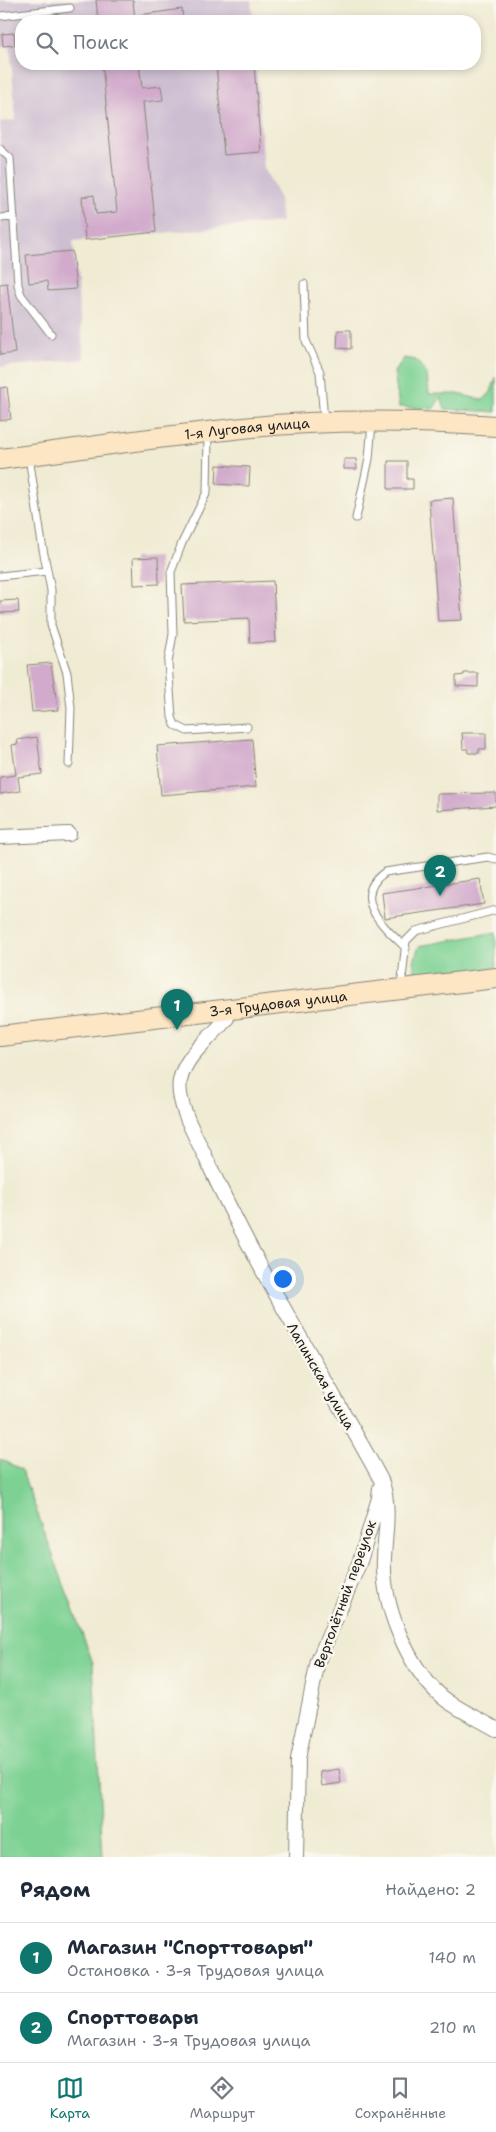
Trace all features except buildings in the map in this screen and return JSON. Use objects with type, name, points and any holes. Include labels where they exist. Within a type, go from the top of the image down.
[{"type":"street","name":"1-я Луговая улица","points":[[0,459],[208,432],[324,423],[372,422],[496,426]]},
{"type":"street","points":[[0,837],[69,834]]},
{"type":"street","name":"3-я Трудовая улица","points":[[0,1036],[227,1011],[496,978]]},
{"type":"street","name":"Лапинская улица","points":[[227,1011],[227,1018],[224,1022],[187,1063],[180,1082],[181,1098],[222,1194],[287,1317],[381,1480],[386,1492],[384,1570],[394,1616],[413,1664],[441,1696],[496,1729]]},
{"type":"street","name":"Вертолётный переулок","points":[[296,1857],[298,1759],[318,1661],[360,1560],[380,1498],[381,1480]]},
{"type":"lane","points":[[0,16],[70,8]]},
{"type":"lane","points":[[0,149],[10,158],[18,285],[21,295],[51,334]]},
{"type":"lane","points":[[0,218],[14,217]]},
{"type":"lane","points":[[304,284],[306,341],[320,372],[324,423]]},
{"type":"lane","points":[[356,518],[370,459],[372,422]]},
{"type":"lane","points":[[208,432],[207,492],[182,543],[171,572],[173,634],[168,663],[172,717],[175,725],[187,731],[247,727]]},
{"type":"lane","points":[[29,455],[46,571],[51,590],[51,625],[67,673],[71,708],[69,764]]},
{"type":"lane","points":[[0,576],[46,571]]},
{"type":"lane","points":[[406,948],[372,910],[368,895],[374,880],[385,872],[488,857],[496,859]]},
{"type":"lane","points":[[401,989],[406,941],[416,930],[496,910]]},
{"type":"shaded area","points":[[0,0],[251,0],[252,15],[15,15],[15,70],[256,70],[264,168],[279,197],[281,222],[73,241],[84,359],[0,367],[0,122],[16,120],[10,45],[0,46]]},
{"type":"green space","points":[[404,358],[416,360],[427,374],[429,394],[458,394],[483,400],[491,392],[496,377],[496,412],[445,409],[441,397],[433,409],[399,407],[394,372]]},
{"type":"green space","points":[[496,932],[496,967],[424,979],[414,971],[414,961],[419,946]]},
{"type":"green space","points":[[0,1459],[21,1469],[93,1663],[103,1857],[0,1857]]},
{"type":"place","name":"Спорттовары","points":[[440,896]]},
{"type":"place","name":"Магазин \"Спорттовары\"","points":[[177,1030]]}]
